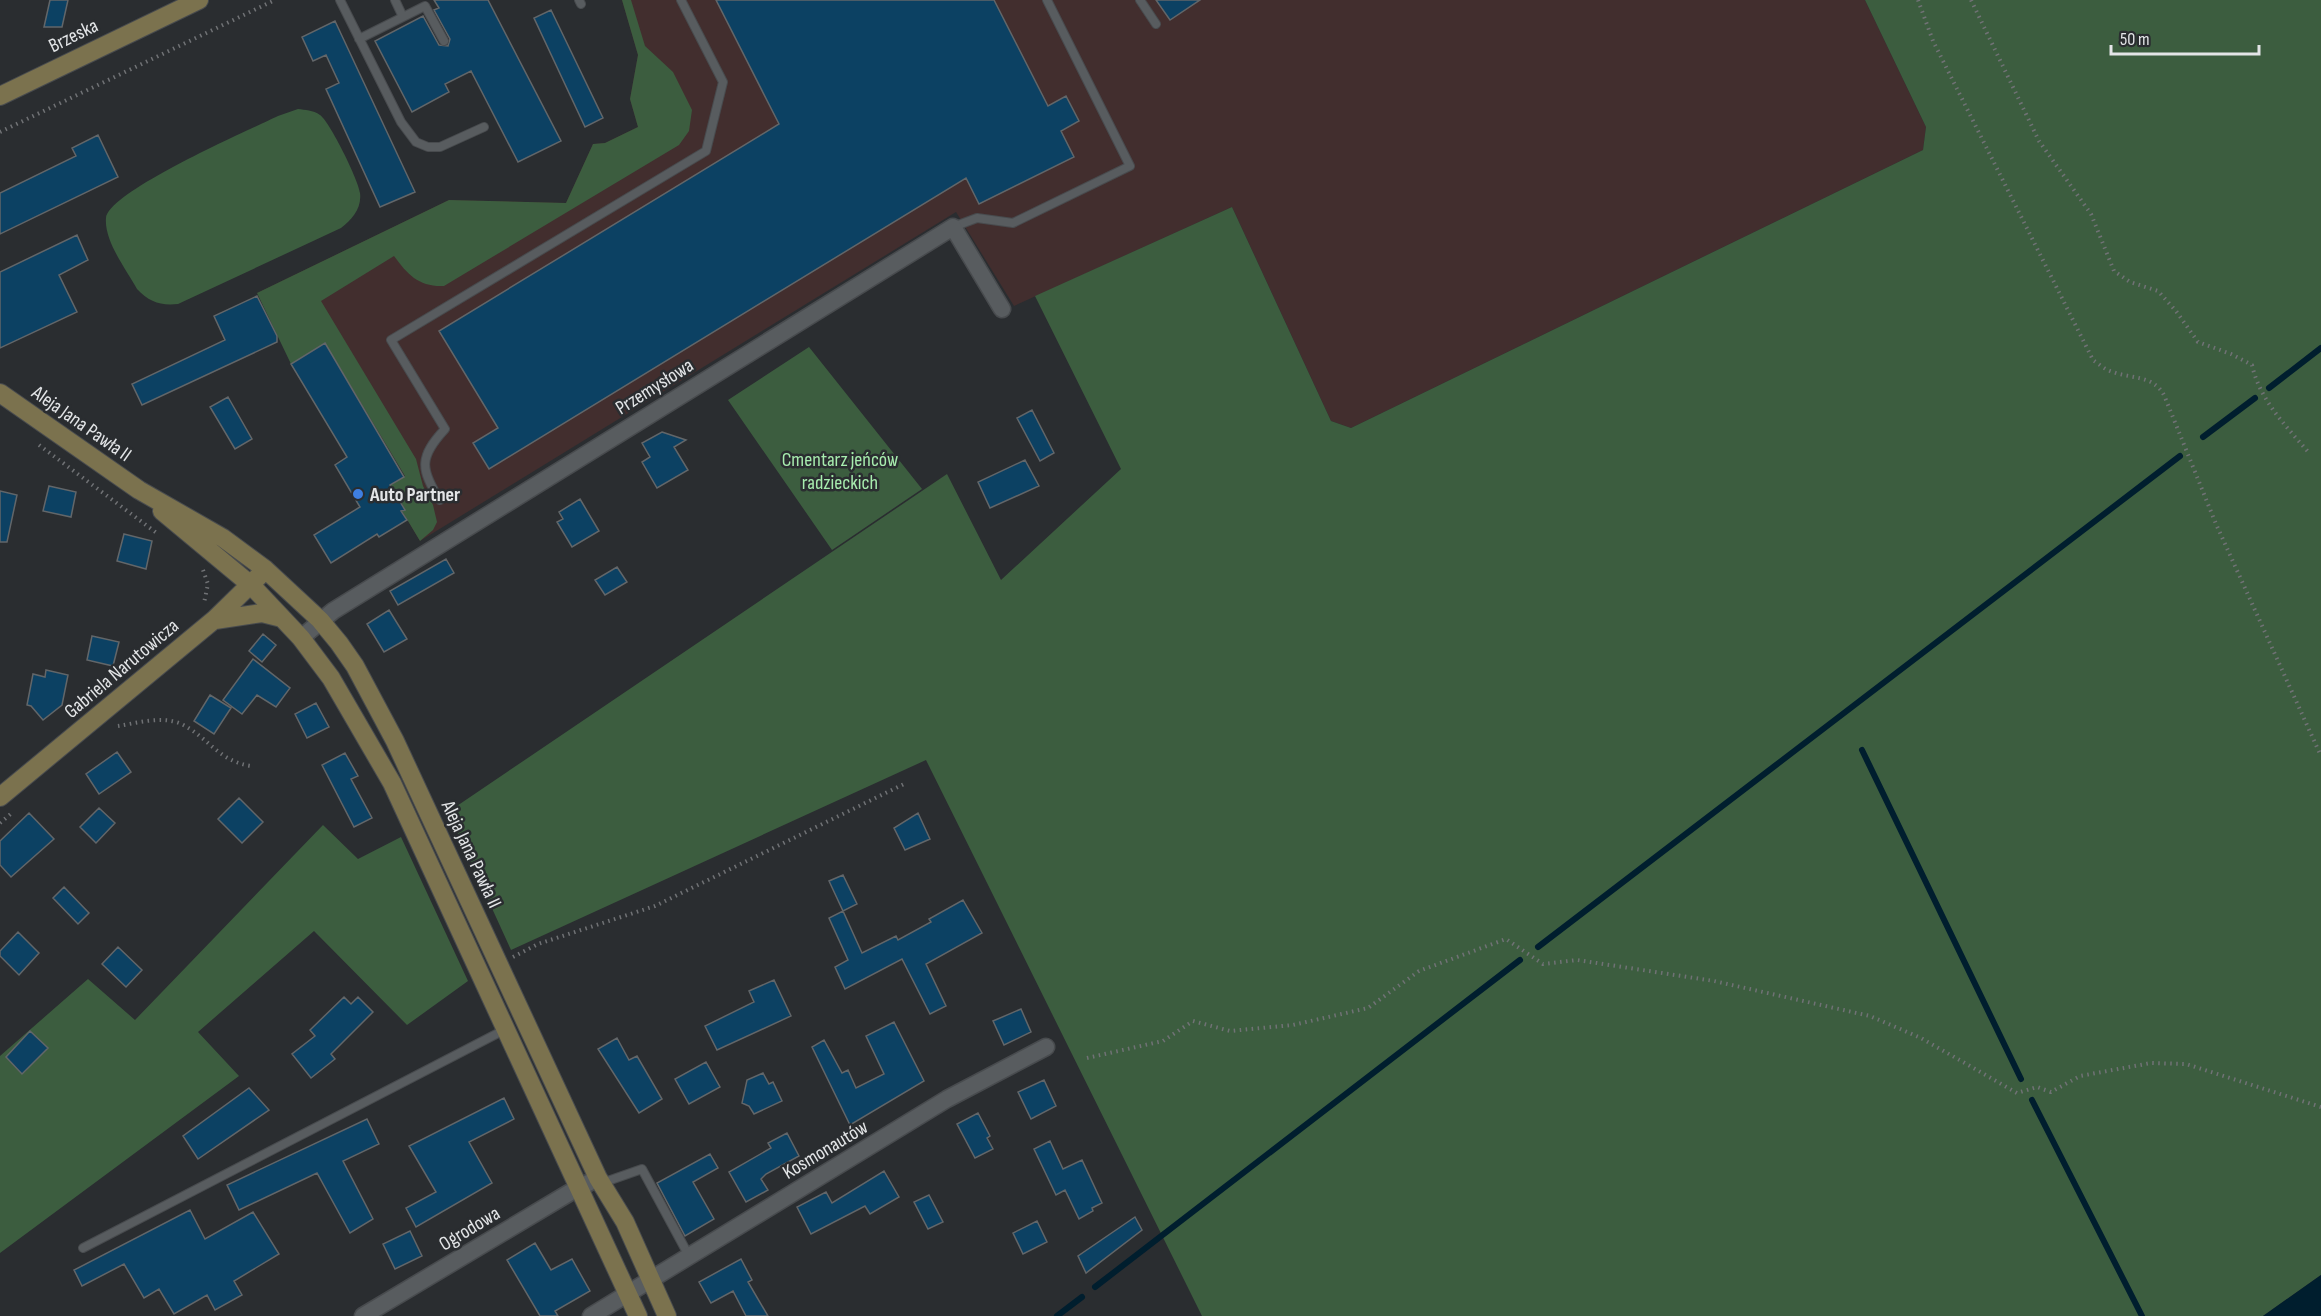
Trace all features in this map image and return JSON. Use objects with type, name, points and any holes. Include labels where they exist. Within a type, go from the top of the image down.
[{"type":"street","name":"Brzeska","points":[[0,96],[199,0]]},
{"type":"street","points":[[953,227],[1002,309]]},
{"type":"street","name":"Przemysłowa","points":[[301,638],[320,620],[953,227]]},
{"type":"street","name":"Aleja Jana Pawła II","points":[[0,393],[139,490],[223,537],[265,569],[320,620],[355,666],[395,741],[600,1181],[625,1222],[652,1278],[665,1316]]},
{"type":"street","name":"Aleja Jana Pawła II","points":[[139,490],[188,535],[251,585],[301,638],[331,678],[392,783],[629,1292],[638,1316]]},
{"type":"street","name":"Gabriela Narutowicza","points":[[0,797],[207,616],[251,585],[265,569]]},
{"type":"street","points":[[207,616],[262,613],[282,618]]},
{"type":"street","points":[[480,974],[499,964]]},
{"type":"street","name":"Kosmonautów","points":[[591,1316],[947,1099],[1046,1047]]},
{"type":"street","name":"Ogrodowa","points":[[363,1316],[580,1186],[600,1181]]},
{"type":"street","name":"Aleja Jana Pawła II","points":[[629,1292],[646,1299],[665,1316]]},
{"type":"lane","points":[[340,0],[401,122],[416,142],[428,147],[440,147],[484,127]]},
{"type":"lane","points":[[395,0],[403,17]]},
{"type":"lane","points":[[440,500],[427,481],[423,462],[433,442],[445,429],[392,340],[706,151],[723,82],[681,0]]},
{"type":"lane","points":[[953,227],[977,218],[1013,223],[1130,166],[1047,0]]},
{"type":"lane","points":[[1140,0],[1156,24]]},
{"type":"lane","points":[[359,39],[425,6],[444,41]]},
{"type":"lane","points":[[82,1248],[506,1029]]},
{"type":"lane","points":[[600,1181],[642,1169],[689,1256]]},
{"type":"path","points":[[0,132],[274,0]]},
{"type":"path","points":[[1918,0],[1933,41],[2093,360],[2114,373],[2150,381],[2159,386],[2164,394],[2216,524],[2321,756]]},
{"type":"path","points":[[1971,0],[2039,141],[2091,214],[2115,271],[2130,282],[2158,291],[2176,311],[2198,342],[2231,354],[2252,365],[2256,383],[2267,403],[2310,454]]},
{"type":"path","points":[[35,443],[163,538]]},
{"type":"path","points":[[201,567],[208,584],[207,616]]},
{"type":"path","points":[[111,732],[127,718]]},
{"type":"path","points":[[118,726],[159,720],[179,724],[234,764],[252,766]]},
{"type":"path","points":[[499,964],[538,944],[655,906],[904,784]]},
{"type":"path","points":[[0,823],[18,808]]},
{"type":"path","points":[[1087,1058],[1163,1041],[1193,1021],[1230,1030],[1293,1025],[1368,1008],[1419,972],[1506,939],[1543,964],[1577,960],[1714,981],[1870,1016],[1921,1038],[2017,1093],[2037,1087],[2051,1092],[2080,1076],[2151,1063],[2186,1064],[2321,1107]]},
{"type":"shaded area","points":[[622,0],[1865,0],[1926,127],[1923,150],[1351,428],[1331,421],[1232,207],[1014,306],[956,212],[420,541],[402,511],[405,509],[391,485],[405,476],[325,343],[257,293],[449,200],[566,203],[593,144],[605,143],[638,127],[630,99],[638,55]]},
{"type":"green space","points":[[622,0],[631,0],[645,46],[673,72],[692,110],[689,131],[679,145],[444,286],[421,282],[404,269],[394,256],[321,301],[416,459],[423,486],[433,505],[437,522],[433,530],[420,541],[402,511],[405,509],[391,485],[405,476],[325,343],[291,364],[257,293],[449,200],[566,203],[593,144],[605,143],[638,127],[630,99],[638,55]]},
{"type":"green space","points":[[1865,0],[2321,0],[2321,1275],[2263,1316],[1202,1316],[926,760],[511,950],[448,812],[947,474],[1001,580],[1121,469],[1035,296],[1232,207],[1331,421],[1351,428],[1923,150],[1926,127]]},
{"type":"green space","points":[[298,109],[312,111],[325,120],[355,177],[360,198],[358,209],[349,221],[341,228],[178,304],[156,302],[137,289],[108,236],[106,218],[113,206],[130,193],[182,162],[278,116]]},
{"type":"green space","name":"Cmentarz jeńców radzieckich","points":[[809,347],[922,489],[832,550],[728,400]]},
{"type":"green space","points":[[323,825],[358,859],[401,837],[468,981],[407,1025],[314,931],[198,1032],[239,1076],[0,1253],[0,1056],[88,979],[135,1020]]},
{"type":"water","points":[[2321,1275],[2321,1316],[2263,1316]]},
{"type":"building","points":[[50,0],[68,0],[62,27],[44,27]]},
{"type":"building","points":[[434,0],[488,0],[561,141],[518,162],[471,71],[445,84],[449,92],[412,112],[375,41],[423,16],[439,45],[448,46],[450,39],[434,10],[439,8]]},
{"type":"building","points":[[716,0],[994,0],[1048,106],[1066,96],[1079,121],[1061,131],[1074,157],[979,204],[966,178],[489,469],[473,443],[498,428],[439,331],[779,124]]},
{"type":"building","points":[[1156,0],[1200,0],[1170,20]]},
{"type":"building","points":[[551,10],[603,118],[585,127],[534,18]]},
{"type":"building","points":[[335,21],[415,192],[380,207],[326,89],[339,83],[326,55],[313,61],[302,37]]},
{"type":"building","points":[[98,135],[118,177],[0,234],[0,193],[76,156],[72,148]]},
{"type":"building","points":[[77,235],[88,260],[59,275],[77,312],[0,348],[0,272]]},
{"type":"building","points":[[257,296],[277,336],[277,342],[142,405],[132,384],[225,340],[214,316]]},
{"type":"building","points":[[325,343],[404,477],[390,485],[405,510],[401,511],[407,520],[379,537],[377,534],[331,563],[314,535],[360,507],[335,465],[347,457],[291,364]]},
{"type":"building","points":[[228,397],[252,439],[235,449],[210,407]]},
{"type":"building","points":[[1032,410],[1054,453],[1040,461],[1017,418]]},
{"type":"building","points":[[662,432],[686,440],[674,447],[688,470],[657,488],[642,462],[650,457],[642,443]]},
{"type":"building","points":[[1025,460],[1039,486],[990,508],[978,482]]},
{"type":"building","points":[[49,486],[76,492],[71,517],[43,511]]},
{"type":"building","points":[[0,491],[17,495],[7,542],[0,542]]},
{"type":"building","points":[[580,499],[599,531],[572,547],[557,522],[563,519],[559,512]]},
{"type":"building","points":[[124,534],[152,541],[146,569],[117,561]]},
{"type":"building","points":[[446,559],[454,573],[398,605],[390,591]]},
{"type":"building","points":[[617,567],[627,582],[605,595],[595,580]]},
{"type":"building","points":[[389,610],[407,639],[384,652],[367,624]]},
{"type":"building","points":[[263,634],[276,645],[262,662],[249,651]]},
{"type":"building","points":[[92,636],[119,642],[113,666],[87,660]]},
{"type":"building","points":[[253,659],[290,688],[276,707],[257,695],[242,714],[223,700]]},
{"type":"building","points":[[46,670],[68,675],[62,705],[43,720],[31,706],[27,705],[33,674],[45,677]]},
{"type":"building","points":[[210,695],[231,708],[214,734],[194,721]]},
{"type":"building","points":[[316,703],[329,727],[307,738],[295,714]]},
{"type":"building","points":[[117,752],[131,772],[99,794],[86,774]]},
{"type":"building","points":[[345,753],[358,776],[351,779],[372,818],[354,827],[322,765]]},
{"type":"building","points":[[239,798],[263,822],[242,843],[218,819]]},
{"type":"building","points":[[99,808],[115,823],[96,843],[80,827]]},
{"type":"building","points":[[29,813],[54,839],[11,877],[0,865],[0,841]]},
{"type":"building","points":[[918,813],[930,839],[905,850],[894,828]]},
{"type":"building","points":[[843,875],[857,904],[843,911],[829,881]]},
{"type":"building","points":[[64,887],[89,913],[78,924],[53,898]]},
{"type":"building","points":[[963,900],[982,933],[926,964],[946,1006],[930,1014],[902,959],[845,989],[835,967],[848,960],[829,918],[843,911],[862,953],[896,936],[898,940],[931,922],[929,919]]},
{"type":"building","points":[[18,932],[39,953],[19,975],[0,956],[0,951]]},
{"type":"building","points":[[118,947],[142,970],[126,987],[102,964]]},
{"type":"building","points":[[774,980],[791,1016],[717,1050],[705,1026],[754,1002],[749,991]]},
{"type":"building","points":[[344,997],[351,1004],[358,997],[373,1012],[331,1054],[335,1059],[311,1078],[292,1054],[315,1036],[310,1030]]},
{"type":"building","points":[[1021,1009],[1031,1032],[1004,1045],[993,1021]]},
{"type":"building","points":[[894,1022],[924,1081],[850,1125],[812,1047],[824,1040],[842,1073],[848,1070],[856,1088],[884,1074],[866,1036]]},
{"type":"building","points":[[30,1031],[48,1048],[22,1074],[6,1057]]},
{"type":"building","points":[[617,1038],[629,1060],[637,1056],[662,1099],[639,1113],[598,1049]]},
{"type":"building","points":[[706,1062],[720,1087],[689,1104],[675,1079]]},
{"type":"building","points":[[763,1073],[769,1084],[773,1082],[782,1101],[754,1114],[749,1106],[742,1103],[747,1080]]},
{"type":"building","points":[[1044,1080],[1056,1106],[1031,1119],[1018,1092]]},
{"type":"building","points":[[249,1088],[269,1110],[198,1159],[183,1136]]},
{"type":"building","points":[[504,1098],[514,1119],[469,1142],[492,1183],[416,1227],[406,1208],[436,1192],[409,1146]]},
{"type":"building","points":[[978,1113],[990,1136],[987,1138],[993,1149],[975,1158],[957,1124]]},
{"type":"building","points":[[367,1119],[379,1144],[343,1161],[373,1219],[350,1233],[317,1173],[239,1210],[227,1185]]},
{"type":"building","points":[[787,1133],[799,1156],[766,1174],[761,1179],[768,1190],[746,1202],[729,1172],[771,1148],[768,1143]]},
{"type":"building","points":[[1050,1141],[1063,1169],[1082,1160],[1102,1203],[1079,1219],[1065,1190],[1056,1195],[1034,1149]]},
{"type":"building","points":[[710,1154],[718,1168],[693,1182],[714,1219],[685,1236],[657,1183]]},
{"type":"building","points":[[884,1171],[899,1197],[870,1214],[865,1206],[811,1234],[797,1207],[826,1192],[832,1203]]},
{"type":"building","points":[[929,1195],[943,1222],[928,1229],[914,1202]]},
{"type":"building","points":[[190,1210],[205,1239],[253,1212],[279,1254],[234,1281],[242,1295],[215,1310],[207,1295],[174,1314],[159,1289],[144,1298],[124,1264],[82,1286],[74,1270]]},
{"type":"building","points":[[1135,1217],[1142,1230],[1086,1273],[1078,1256]]},
{"type":"building","points":[[1037,1221],[1047,1242],[1023,1254],[1013,1233]]},
{"type":"building","points":[[410,1231],[422,1256],[395,1269],[383,1244]]},
{"type":"building","points":[[535,1243],[551,1270],[572,1259],[590,1291],[555,1311],[558,1316],[540,1316],[507,1260]]},
{"type":"building","points":[[741,1259],[752,1280],[748,1282],[768,1316],[746,1316],[733,1291],[711,1303],[699,1282]]},
{"type":"waterway","points":[[2269,388],[2321,348]]},
{"type":"waterway","points":[[2203,437],[2255,398]]},
{"type":"waterway","points":[[1538,947],[2180,456]]},
{"type":"waterway","points":[[1862,750],[2021,1079]]},
{"type":"waterway","points":[[1095,1287],[1520,960]]},
{"type":"waterway","points":[[2032,1100],[2142,1316]]},
{"type":"waterway","points":[[1057,1316],[1082,1297]]},
{"type":"place","name":"Auto Partner","points":[[358,494]]}]
